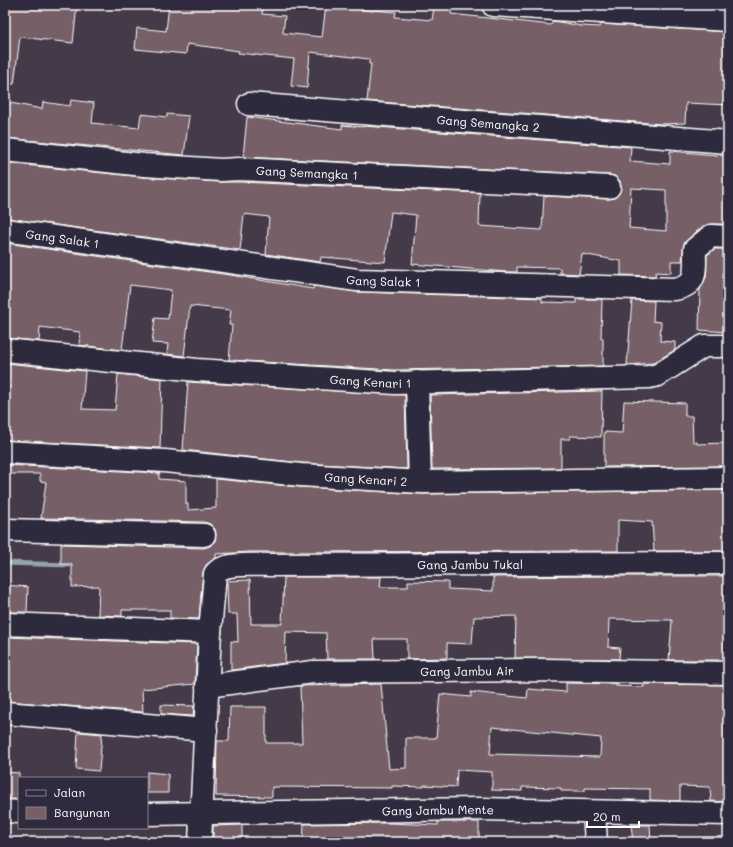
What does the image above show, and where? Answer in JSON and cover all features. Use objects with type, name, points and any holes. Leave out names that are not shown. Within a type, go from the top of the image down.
[{"type":"street","points":[[493,5],[728,20]]},
{"type":"street","name":"Gang Semangka 2","points":[[249,104],[728,142]]},
{"type":"street","name":"Gang Semangka 1","points":[[5,150],[144,165],[221,170],[247,169],[609,187]]},
{"type":"street","name":"Gang Salak 1","points":[[5,230],[357,280],[675,289],[686,287],[692,283],[694,277],[695,248],[711,236],[728,237]]},
{"type":"street","name":"Gang Kenari 1","points":[[5,350],[197,370],[360,382],[417,382],[648,377],[658,375],[704,346],[728,346]]},
{"type":"street","points":[[417,382],[420,481]]},
{"type":"street","name":"Gang Kenari 2","points":[[5,452],[164,461],[301,475],[420,481],[728,478]]},
{"type":"street","points":[[5,530],[204,534]]},
{"type":"street","name":"Gang Jambu Tukal","points":[[210,632],[215,574],[217,571],[227,566],[728,563]]},
{"type":"street","points":[[5,624],[210,632],[206,730],[200,815],[200,842]]},
{"type":"street","name":"Gang Jambu Air","points":[[207,686],[313,672],[544,670],[728,673]]},
{"type":"street","points":[[5,712],[206,730]]},
{"type":"street","name":"Gang Jambu Mente","points":[[148,814],[200,815],[238,812],[479,809],[728,814]]},
{"type":"street","points":[[5,811],[18,812]]},
{"type":"street","points":[[594,812],[596,842]]},
{"type":"building","points":[[9,5],[77,5],[73,43],[20,37],[14,84],[5,84],[5,13],[8,13]]},
{"type":"building","points":[[169,5],[263,5],[262,14],[285,16],[283,33],[322,37],[326,5],[396,12],[395,17],[432,20],[434,7],[451,9],[451,14],[551,25],[553,21],[582,26],[600,27],[600,24],[728,32],[728,105],[686,103],[685,123],[662,124],[367,101],[371,64],[369,64],[369,59],[310,52],[307,88],[291,86],[294,59],[238,53],[239,51],[187,44],[186,54],[135,49],[137,28],[166,31]]},
{"type":"building","points":[[71,100],[94,103],[92,123],[139,128],[141,114],[167,117],[167,114],[189,116],[184,155],[5,138],[5,102],[42,109],[43,102],[70,106]]},
{"type":"building","points":[[247,117],[342,129],[342,125],[364,126],[631,147],[630,161],[670,164],[670,151],[728,156],[728,224],[712,224],[703,226],[684,243],[682,261],[671,261],[671,273],[656,272],[655,276],[621,275],[621,261],[582,254],[579,274],[560,273],[560,268],[517,267],[517,272],[506,272],[412,264],[416,215],[391,212],[385,262],[321,257],[320,262],[266,254],[269,217],[244,214],[240,250],[5,218],[5,163],[143,177],[220,182],[480,193],[479,226],[542,230],[544,196],[609,199],[614,198],[619,194],[621,188],[620,181],[615,176],[610,175],[243,157]],"holes":[[[631,188],[666,190],[666,231],[629,228]]]},
{"type":"building","points":[[5,243],[230,275],[313,289],[314,286],[357,292],[542,298],[542,302],[576,303],[576,299],[602,299],[601,338],[603,338],[603,366],[395,370],[229,360],[232,325],[229,325],[231,310],[190,306],[184,356],[167,354],[168,344],[152,343],[155,318],[168,319],[171,290],[130,285],[122,350],[79,345],[80,332],[40,327],[39,341],[5,338],[7,274],[5,274]]},
{"type":"building","points":[[715,249],[728,249],[728,332],[699,330],[700,289],[706,277],[707,255]]},
{"type":"building","points":[[632,300],[654,301],[653,321],[661,322],[660,341],[675,342],[675,350],[653,363],[627,365]]},
{"type":"building","points":[[5,363],[85,371],[82,409],[115,410],[118,374],[162,379],[160,448],[5,440]]},
{"type":"building","points":[[188,382],[405,395],[407,469],[302,463],[183,450]]},
{"type":"building","points":[[602,391],[601,437],[570,436],[570,439],[561,439],[561,468],[432,469],[430,395]]},
{"type":"building","points":[[624,401],[685,403],[685,416],[692,416],[693,442],[697,442],[697,444],[725,443],[726,466],[604,467],[604,432],[622,433]]},
{"type":"building","points":[[5,465],[159,473],[159,479],[186,481],[186,504],[188,504],[188,510],[216,508],[216,479],[300,487],[422,494],[728,490],[728,551],[654,551],[652,522],[618,520],[618,551],[249,552],[216,554],[216,558],[206,565],[203,572],[199,619],[170,618],[170,610],[122,610],[122,616],[98,615],[99,586],[72,587],[72,564],[61,564],[61,544],[204,548],[210,546],[215,541],[215,529],[210,524],[204,522],[41,518],[46,482],[40,481],[40,474],[5,474]]},
{"type":"building","points":[[728,576],[728,660],[669,660],[672,620],[609,619],[608,647],[620,648],[619,659],[515,658],[516,616],[474,617],[472,644],[447,643],[447,658],[407,659],[407,639],[374,639],[375,659],[327,659],[326,633],[286,632],[285,663],[231,670],[231,641],[238,642],[237,614],[228,614],[227,581],[250,580],[251,624],[282,624],[284,577],[381,577],[380,587],[408,587],[408,581],[448,582],[448,589],[493,591],[493,577]]},
{"type":"building","points":[[5,585],[28,587],[27,612],[5,612]]},
{"type":"building","points":[[5,637],[197,644],[195,684],[142,689],[143,712],[6,701],[8,666],[5,665]]},
{"type":"building","points":[[566,683],[617,684],[616,686],[644,687],[644,684],[728,685],[728,802],[711,801],[710,787],[680,786],[680,801],[650,800],[650,789],[585,788],[585,791],[561,791],[561,788],[522,787],[522,791],[492,790],[492,772],[457,770],[456,787],[424,785],[424,787],[392,786],[392,788],[272,787],[272,797],[216,796],[217,741],[229,741],[230,707],[266,707],[266,743],[302,743],[300,686],[381,684],[389,769],[406,768],[406,738],[436,738],[440,694],[471,697],[471,692],[527,698],[528,689],[566,692]],"holes":[[[492,727],[601,738],[600,757],[490,754]]]},
{"type":"building","points":[[161,705],[194,706],[193,716],[161,714]]},
{"type":"building","points":[[78,732],[102,734],[99,771],[76,769]]},
{"type":"building","points":[[5,772],[19,773],[18,799],[5,799]]},
{"type":"building","points":[[147,772],[168,774],[168,793],[148,793]]},
{"type":"building","points":[[438,822],[479,822],[479,842],[303,842],[304,824],[389,823],[438,825]]},
{"type":"building","points":[[242,825],[242,842],[213,842],[213,826]]},
{"type":"building","points":[[631,825],[650,825],[651,842],[633,842]]},
{"type":"waterway","points":[[5,563],[70,565]]}]
